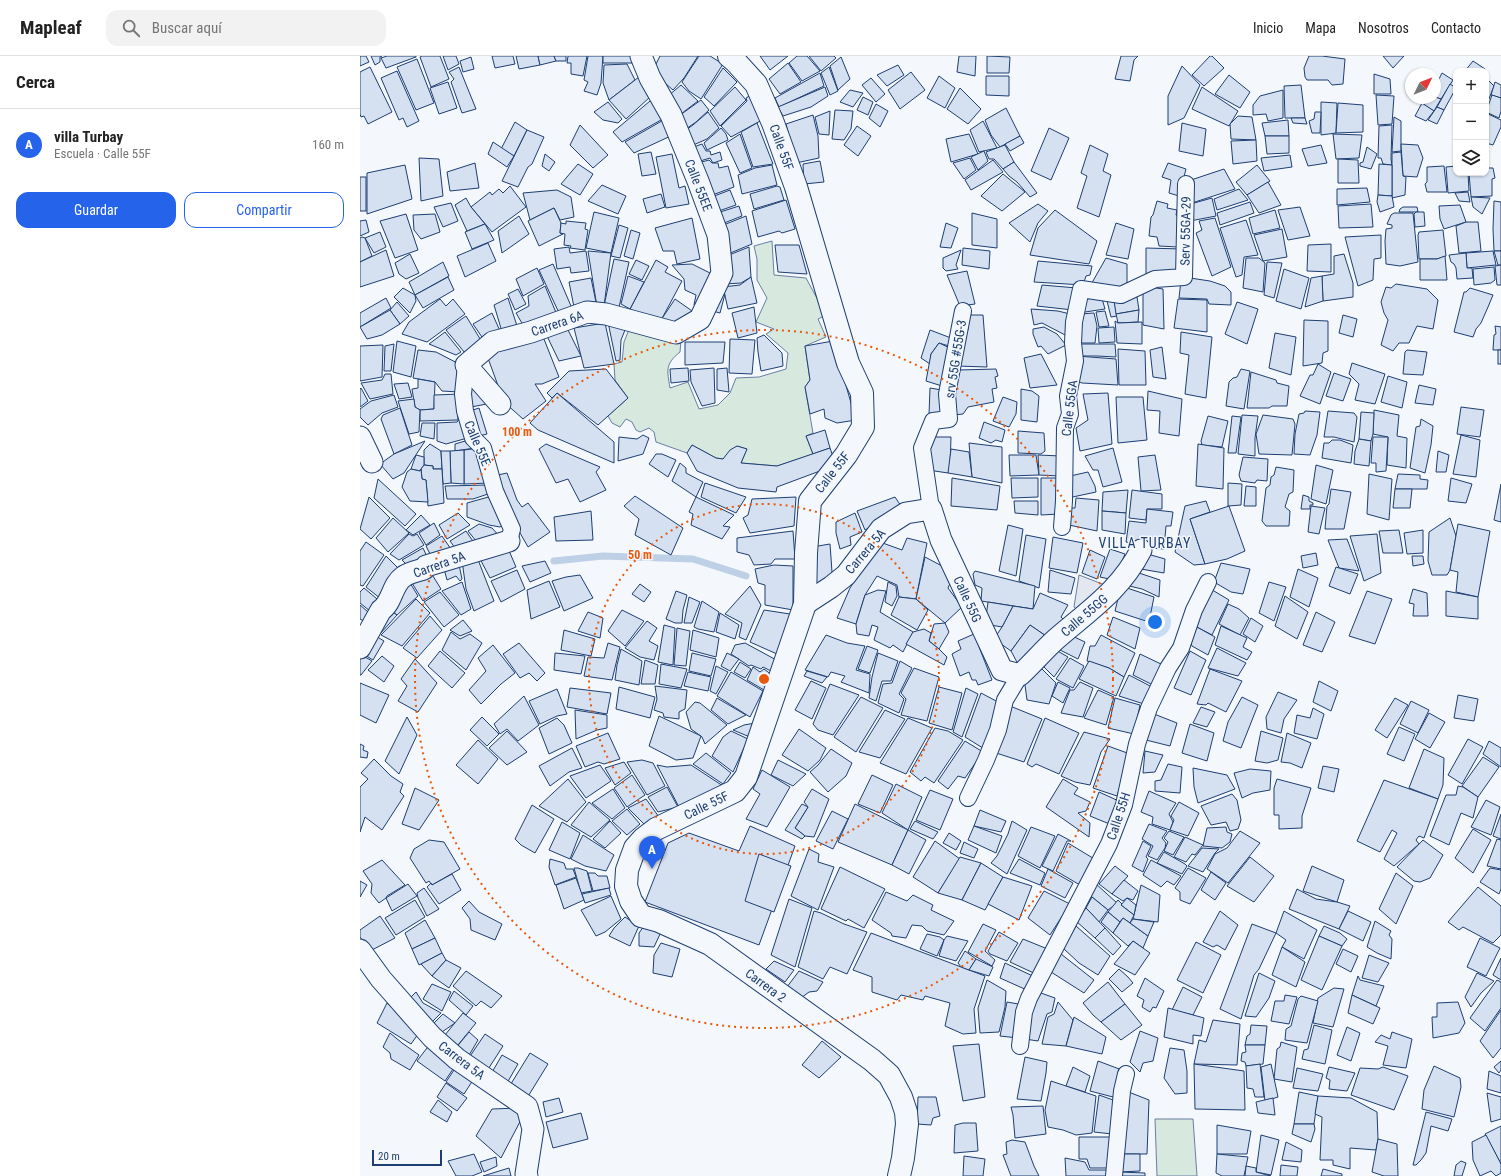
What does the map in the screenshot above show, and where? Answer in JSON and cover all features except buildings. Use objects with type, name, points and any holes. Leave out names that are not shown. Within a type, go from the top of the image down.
[{"type":"street","name":"Calle 55EE","points":[[641,56],[650,78],[671,115],[698,181],[718,236],[722,273],[700,319]]},
{"type":"street","name":"Calle 55F","points":[[627,870],[635,848],[652,832],[735,791],[746,777],[805,604],[806,553],[810,501],[846,455],[863,427],[862,393],[848,363],[796,187],[773,122],[756,84],[729,56]]},
{"type":"street","name":"Serv 55GA-29","points":[[1081,289],[1121,295],[1155,279],[1184,277],[1186,184]]},
{"type":"street","name":"Calle 55GA","points":[[1062,527],[1064,501],[1065,428],[1070,414],[1068,396],[1075,361],[1073,344],[1074,322],[1081,289]]},
{"type":"street","name":"srv 55G #55G-3","points":[[931,509],[922,448],[933,421],[950,419],[946,394],[963,311]]},
{"type":"street","name":"Carrera 6A","points":[[466,365],[493,342],[532,332],[587,312],[606,314],[676,333],[700,319]]},
{"type":"street","points":[[466,365],[500,404]]},
{"type":"street","name":"Calle 55E","points":[[466,365],[463,394],[465,412],[473,438],[483,448],[495,491],[512,529],[509,541]]},
{"type":"street","points":[[360,437],[372,462]]},
{"type":"street","name":"Carrera 5A","points":[[805,604],[846,575],[881,529],[906,513],[931,509]]},
{"type":"street","name":"Calle 55G","points":[[931,509],[941,540],[1002,670],[1020,675]]},
{"type":"street","name":"Carrera 5A","points":[[360,648],[381,610],[385,608],[395,588],[403,577],[424,569],[426,566],[509,541]]},
{"type":"street","name":"Calle 55GG","points":[[1020,675],[1054,640],[1078,621],[1119,584],[1133,566],[1141,550]]},
{"type":"street","name":"Calle 55H","points":[[1020,1046],[1024,1012],[1029,998],[1109,844],[1124,805],[1137,744],[1149,708],[1168,668],[1181,648],[1194,610],[1208,582]]},
{"type":"street","points":[[968,798],[998,730],[1005,700],[1020,675]]},
{"type":"street","name":"Carrera 2","points":[[627,870],[626,886],[631,901],[641,916],[659,921],[710,944],[872,1060],[889,1075],[901,1097],[906,1112],[907,1124],[903,1158],[899,1176]]},
{"type":"street","name":"Carrera 5A","points":[[360,950],[381,979],[432,1037],[457,1059],[527,1107],[534,1129],[526,1174],[527,1176]]},
{"type":"street","points":[[1114,1176],[1122,1092],[1126,1074]]},
{"type":"shaded area","points":[[772,241],[774,275],[806,278],[826,315],[818,319],[826,337],[805,346],[810,380],[805,387],[813,433],[806,436],[813,454],[777,466],[741,463],[747,449],[737,446],[723,459],[716,458],[692,445],[687,453],[656,442],[654,432],[649,428],[640,432],[636,430],[632,422],[626,419],[620,427],[612,423],[608,416],[628,398],[615,380],[614,364],[622,362],[624,342],[630,327],[681,340],[680,352],[669,364],[668,368],[670,388],[688,382],[699,409],[718,405],[730,393],[736,378],[759,377],[786,369],[788,353],[766,334],[774,329],[756,322],[767,298],[757,280],[757,259],[754,246]]},
{"type":"shaded area","points":[[1079,575],[1105,585],[1080,612],[1074,607]]},
{"type":"shaded area","points":[[1155,1119],[1193,1119],[1197,1176],[1157,1176]]},
{"type":"waterway","points":[[554,561],[603,556],[693,559],[746,576]]},
{"type":"place","name":"villa Turbay","points":[[652,869]]},
{"type":"district","name":"VILLA TURBAY","points":[[1145,543]]}]
